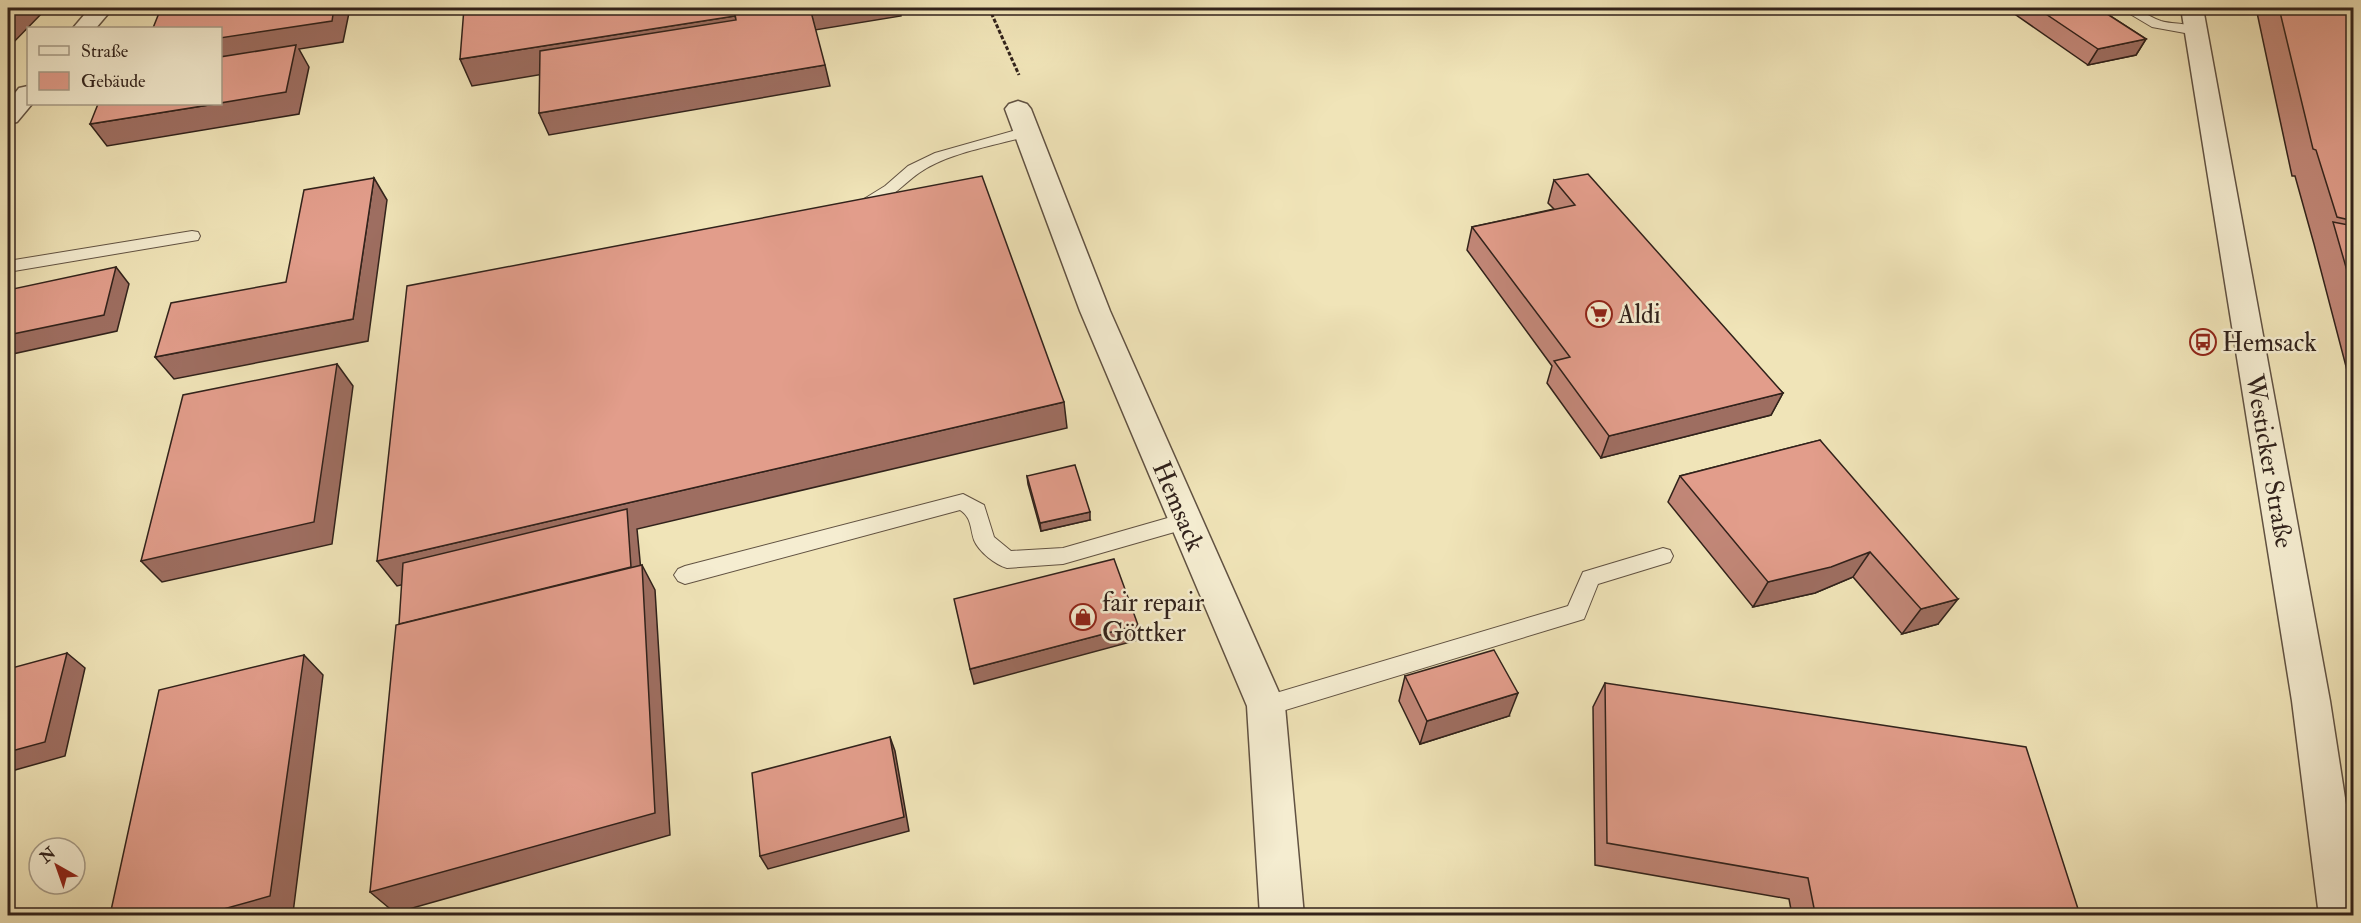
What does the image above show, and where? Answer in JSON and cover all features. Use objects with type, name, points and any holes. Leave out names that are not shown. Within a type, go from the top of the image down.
[{"type":"street","points":[[85,27],[102,8]]},
{"type":"street","name":"Westicker Straße","points":[[2194,19],[2310,701],[2341,915]]},
{"type":"street","points":[[8,117],[27,94]]},
{"type":"street","name":"Hemsack","points":[[1022,121],[1095,311],[1266,706],[1282,915]]},
{"type":"lane","points":[[2127,8],[2157,24],[2194,19]]},
{"type":"lane","points":[[841,215],[870,202],[891,189],[914,170],[939,156],[1022,121]]},
{"type":"lane","points":[[8,267],[192,236]]},
{"type":"lane","points":[[685,575],[963,502],[977,511],[986,541],[1007,560],[1063,556],[1185,521]]},
{"type":"lane","points":[[1266,706],[1576,613],[1590,578],[1663,556]]},
{"type":"path","points":[[989,8],[1020,78],[1022,121]]},
{"type":"building","points":[[161,8],[334,8],[332,21],[222,38],[222,27],[153,27]]},
{"type":"building","points":[[464,8],[733,8],[735,16],[460,59]]},
{"type":"building","points":[[734,8],[810,8],[825,65],[539,113],[540,51],[736,20]]},
{"type":"building","points":[[2037,8],[2098,8],[2146,39],[2098,49]]},
{"type":"building","points":[[2279,8],[2354,8],[2354,221],[2337,217],[2316,150],[2313,149]]},
{"type":"building","points":[[296,45],[286,92],[222,103],[222,57]]},
{"type":"building","points":[[98,105],[209,105],[90,124]]},
{"type":"building","name":"Aldi","points":[[1588,174],[1783,393],[1609,436],[1554,361],[1570,357],[1472,227],[1575,205],[1554,180]]},
{"type":"building","points":[[982,176],[1064,402],[377,561],[407,286]]},
{"type":"building","points":[[374,178],[353,319],[155,357],[171,303],[286,282],[304,190]]},
{"type":"building","points":[[2333,222],[2354,226],[2354,295]]},
{"type":"building","points":[[116,267],[104,315],[8,335],[8,290]]},
{"type":"building","points":[[337,364],[314,522],[141,561],[183,395]]},
{"type":"building","points":[[1820,440],[1958,599],[1921,609],[1870,552],[1831,567],[1768,582],[1680,476]]},
{"type":"building","points":[[1075,465],[1090,512],[1040,523],[1027,476]]},
{"type":"building","points":[[627,509],[631,567],[399,624],[403,563]]},
{"type":"building","points":[[1114,559],[1138,625],[970,669],[954,599]]},
{"type":"building","points":[[642,565],[655,813],[370,892],[396,625]]},
{"type":"building","points":[[1494,650],[1518,693],[1427,721],[1405,676]]},
{"type":"building","points":[[67,653],[45,742],[8,752],[8,669]]},
{"type":"building","points":[[304,655],[270,896],[202,915],[110,915],[159,690]]},
{"type":"building","points":[[1605,683],[2026,747],[2080,915],[1829,915],[1815,913],[1808,878],[1607,843]]},
{"type":"building","points":[[890,737],[904,817],[760,856],[752,773]]},
{"type":"place","name":"Aldi","points":[[1599,314]]},
{"type":"place","name":"Hemsack","points":[[2203,342]]},
{"type":"place","name":"fair repair Göttker","points":[[1083,617]]}]
